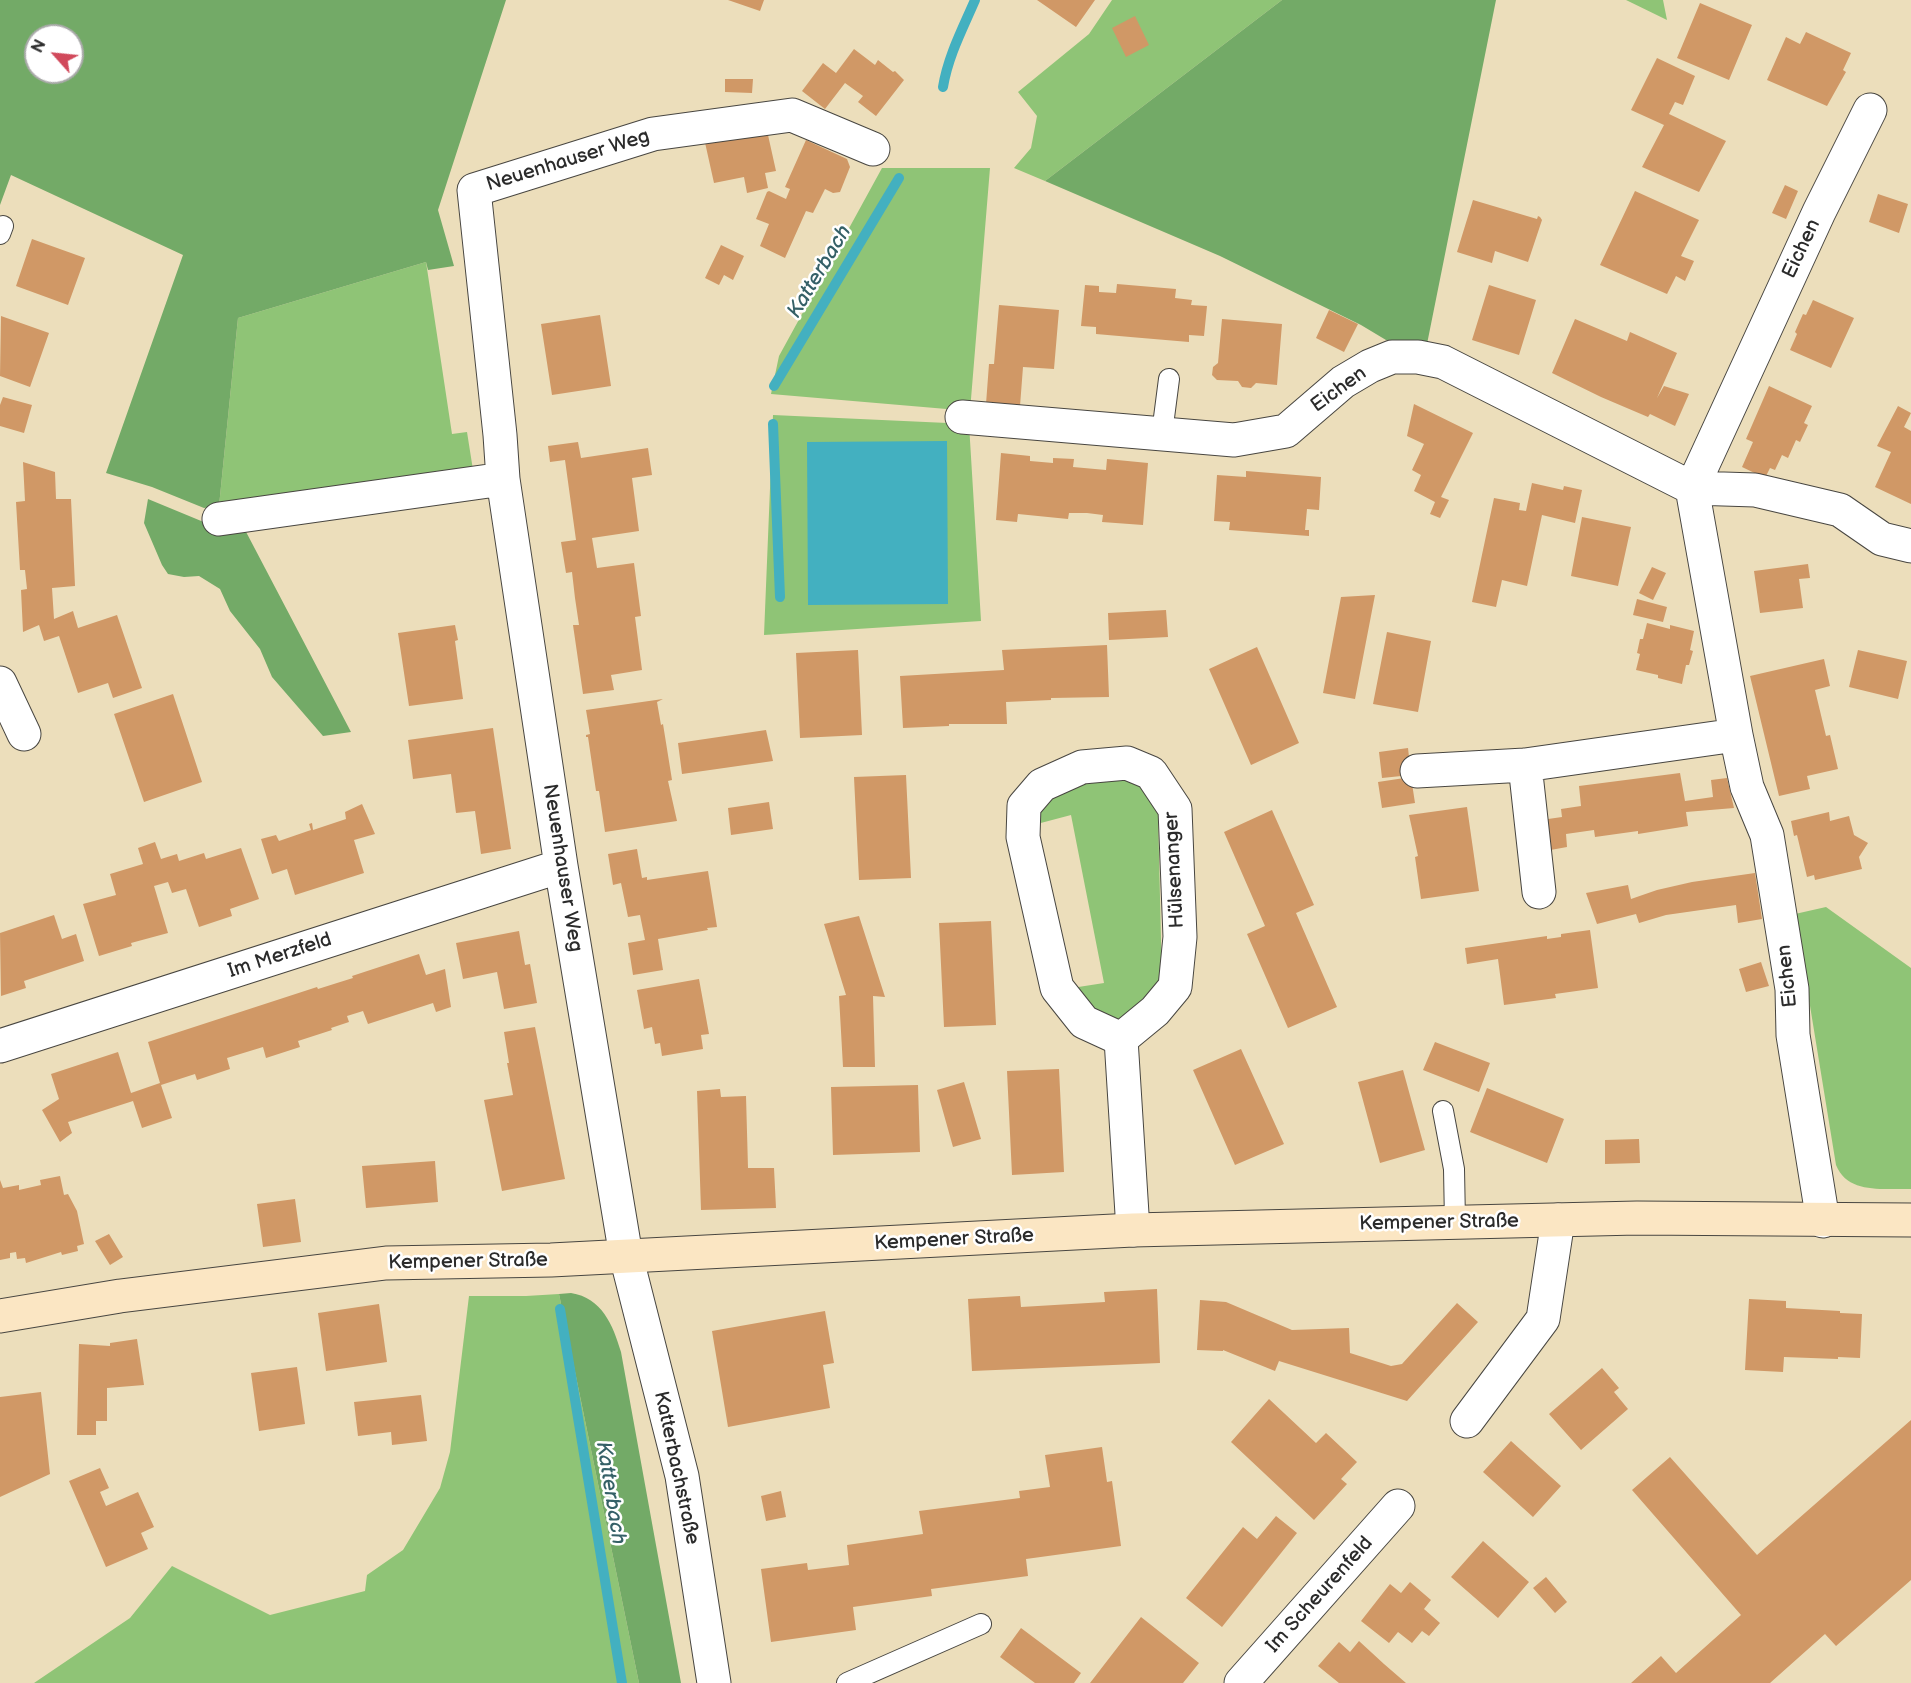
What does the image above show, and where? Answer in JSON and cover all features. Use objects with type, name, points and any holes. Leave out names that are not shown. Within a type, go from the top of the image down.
[{"type":"main road","name":"Kempener Straße","points":[[0,1316],[120,1296],[386,1263],[550,1260],[1133,1230],[1637,1218],[1911,1221]]},
{"type":"street","name":"Eichen","points":[[1822,1221],[1793,1035],[1792,989],[1767,835],[1748,787],[1736,735],[1692,488],[1819,212],[1870,110]]},
{"type":"street","name":"Neuenhauser Weg","points":[[626,1256],[561,866],[502,479],[500,435],[474,190],[653,135],[792,115],[873,148]]},
{"type":"street","name":"Eichen","points":[[962,417],[1234,440],[1286,431],[1343,382],[1370,366],[1392,357],[1418,357],[1443,362],[1692,488],[1755,490],[1840,510],[1882,539],[1911,546]]},
{"type":"street","points":[[219,519],[502,479]]},
{"type":"street","points":[[0,683],[24,734]]},
{"type":"street","points":[[1417,771],[1525,765],[1736,735]]},
{"type":"street","name":"Hülsenanger","points":[[1127,763],[1151,772],[1175,808],[1180,937],[1175,987],[1155,1011],[1121,1040],[1084,1022],[1057,988],[1023,837],[1024,806],[1042,785],[1082,767],[1127,763]]},
{"type":"street","points":[[1525,765],[1539,892]]},
{"type":"street","name":"Im Merzfeld","points":[[0,1046],[561,866]]},
{"type":"street","points":[[1121,1040],[1133,1230]]},
{"type":"street","points":[[1467,1421],[1544,1319],[1558,1220]]},
{"type":"street","name":"Katterbachstraße","points":[[626,1256],[682,1476],[714,1683]]},
{"type":"street","name":"Im Scheurenfeld","points":[[1241,1683],[1398,1506]]},
{"type":"lane","points":[[1162,434],[1169,379]]},
{"type":"lane","points":[[1443,1112],[1454,1169],[1455,1222]]},
{"type":"lane","points":[[847,1683],[981,1624]]},
{"type":"green space","points":[[0,0],[506,0],[438,210],[454,266],[428,270],[426,262],[238,318],[219,506],[204,508],[152,487],[106,473],[183,255],[11,175],[0,205]]},
{"type":"green space","points":[[1112,0],[1282,0],[1045,181],[1014,168],[1031,148],[1037,116],[1018,92],[1089,34]]},
{"type":"green space","points":[[1282,0],[1496,0],[1427,344],[1391,343],[1361,325],[1220,256],[1045,181]]},
{"type":"green space","points":[[1626,0],[1663,0],[1667,20]]},
{"type":"green space","points":[[882,168],[990,168],[970,411],[771,394],[779,356]]},
{"type":"green space","points":[[426,262],[452,434],[467,432],[473,470],[219,506],[238,318]]},
{"type":"green space","points":[[773,415],[969,424],[981,621],[764,635]]},
{"type":"green space","points":[[148,499],[223,530],[244,528],[351,732],[323,736],[272,677],[260,649],[230,611],[220,589],[199,576],[184,577],[168,574],[144,523]]},
{"type":"green space","points":[[1114,776],[1137,781],[1158,813],[1162,982],[1127,1021],[1105,1020],[1072,988],[1104,983],[1071,815],[1037,824],[1041,810],[1056,793],[1077,784]]},
{"type":"green space","points":[[1826,907],[1911,968],[1911,1189],[1879,1189],[1858,1186],[1842,1175],[1836,1165],[1795,914]]},
{"type":"green space","points":[[571,1293],[591,1301],[605,1314],[621,1352],[681,1683],[639,1683],[559,1294]]},
{"type":"green space","points":[[559,1294],[639,1683],[34,1683],[130,1618],[172,1566],[270,1615],[365,1591],[367,1575],[403,1550],[440,1488],[450,1452],[469,1296]]},
{"type":"water","points":[[947,441],[948,604],[808,605],[807,442]]},
{"type":"building","points":[[728,0],[764,0],[760,11]]},
{"type":"building","points":[[1037,0],[1095,0],[1076,27]]},
{"type":"building","points":[[1700,3],[1752,25],[1729,80],[1677,58]]},
{"type":"building","points":[[1135,16],[1149,45],[1126,57],[1112,28]]},
{"type":"building","points":[[1806,32],[1851,53],[1843,70],[1846,72],[1827,106],[1767,80],[1786,37],[1800,44]]},
{"type":"building","points":[[854,49],[875,65],[878,60],[904,80],[876,116],[858,102],[863,96],[845,83],[825,109],[802,91],[823,63],[836,73]]},
{"type":"building","points":[[1657,58],[1695,76],[1683,105],[1675,102],[1669,114],[1726,141],[1699,192],[1642,167],[1664,125],[1631,110]]},
{"type":"building","points":[[725,79],[753,79],[752,93],[725,92]]},
{"type":"building","points":[[766,126],[776,171],[765,173],[768,188],[747,193],[744,177],[714,183],[704,138]]},
{"type":"building","points":[[806,140],[847,159],[850,167],[840,192],[833,193],[825,189],[813,213],[806,211],[785,258],[760,246],[769,224],[756,219],[767,192],[786,199],[790,189],[785,187]]},
{"type":"building","points":[[1785,185],[1798,191],[1786,219],[1772,213]]},
{"type":"building","points":[[1635,191],[1699,220],[1681,256],[1694,261],[1685,281],[1676,276],[1667,294],[1600,265]]},
{"type":"building","points":[[1878,194],[1908,204],[1899,233],[1869,222]]},
{"type":"building","points":[[1473,200],[1537,219],[1538,216],[1540,217],[1542,220],[1528,262],[1495,251],[1492,263],[1457,252]]},
{"type":"building","points":[[32,239],[85,258],[68,305],[16,286]]},
{"type":"building","points":[[721,245],[744,256],[733,280],[724,275],[719,285],[705,278]]},
{"type":"building","points":[[1117,284],[1176,289],[1175,298],[1192,300],[1191,305],[1207,306],[1204,336],[1189,335],[1189,342],[1096,334],[1096,327],[1081,326],[1085,285],[1099,286],[1099,292],[1116,293]]},
{"type":"building","points":[[1489,285],[1536,300],[1519,355],[1472,340]]},
{"type":"building","points":[[1813,300],[1854,318],[1831,368],[1790,350],[1803,314],[1806,315]]},
{"type":"building","points":[[999,305],[1059,310],[1054,369],[1023,367],[1020,406],[986,404],[989,364],[994,364]]},
{"type":"building","points":[[1329,310],[1358,324],[1344,352],[1316,338]]},
{"type":"building","points":[[600,315],[611,386],[552,395],[541,324]]},
{"type":"building","points":[[1,316],[49,333],[30,387],[0,376]]},
{"type":"building","points":[[1222,319],[1282,324],[1277,385],[1256,383],[1251,388],[1242,387],[1238,381],[1217,380],[1212,375],[1213,367],[1218,363]]},
{"type":"building","points":[[1575,319],[1627,341],[1630,332],[1677,353],[1657,398],[1664,386],[1689,394],[1675,426],[1650,414],[1648,417],[1601,397],[1552,373]]},
{"type":"building","points":[[1769,386],[1812,406],[1804,423],[1808,425],[1800,442],[1796,440],[1788,458],[1782,455],[1775,470],[1770,468],[1765,478],[1742,467],[1753,442],[1746,439]]},
{"type":"building","points":[[3,397],[32,405],[24,433],[0,426],[0,405]]},
{"type":"building","points":[[1414,404],[1473,433],[1441,497],[1449,500],[1440,518],[1430,514],[1435,502],[1414,491],[1421,475],[1412,470],[1424,444],[1407,436]]},
{"type":"building","points":[[1898,406],[1911,413],[1904,427],[1911,431],[1911,504],[1875,487],[1891,452],[1877,446]]},
{"type":"building","points":[[578,442],[581,458],[648,448],[652,475],[632,478],[639,531],[592,538],[597,568],[634,563],[641,616],[635,617],[642,670],[611,675],[614,690],[583,694],[573,625],[579,625],[572,572],[566,573],[561,542],[576,540],[565,460],[550,462],[548,446]]},
{"type":"building","points":[[1001,453],[1030,456],[1030,461],[1053,463],[1053,458],[1074,459],[1073,467],[1106,470],[1107,459],[1148,463],[1143,525],[1102,522],[1103,515],[1087,513],[1069,513],[1068,519],[1018,514],[1017,522],[996,520]]},
{"type":"building","points":[[23,462],[55,472],[56,499],[71,499],[75,586],[52,588],[54,619],[73,611],[78,628],[117,615],[142,688],[113,698],[108,683],[78,693],[59,636],[44,641],[39,625],[23,632],[21,590],[27,589],[25,570],[20,570],[16,502],[25,501]]},
{"type":"building","points":[[1246,471],[1321,477],[1319,510],[1307,509],[1305,530],[1309,530],[1309,536],[1229,530],[1230,522],[1214,521],[1217,475],[1246,477]]},
{"type":"building","points":[[1532,483],[1563,490],[1564,486],[1582,490],[1575,523],[1542,515],[1527,586],[1502,580],[1496,607],[1472,602],[1494,498],[1520,503],[1519,510],[1526,511]]},
{"type":"building","points":[[1582,517],[1631,527],[1618,586],[1571,576]]},
{"type":"building","points":[[1808,564],[1810,578],[1799,579],[1803,608],[1760,613],[1754,571]]},
{"type":"building","points":[[1652,567],[1666,573],[1653,600],[1639,593]]},
{"type":"building","points":[[1375,595],[1355,699],[1323,693],[1341,597]]},
{"type":"building","points":[[1637,599],[1667,607],[1663,622],[1633,615]]},
{"type":"building","points":[[1166,610],[1168,637],[1109,640],[1108,613]]},
{"type":"building","points":[[1647,623],[1670,629],[1670,625],[1694,631],[1690,650],[1693,651],[1689,665],[1686,665],[1682,684],[1636,670],[1640,654],[1637,653],[1640,639],[1643,639]]},
{"type":"building","points":[[455,625],[463,699],[409,706],[398,633]]},
{"type":"building","points":[[1387,632],[1431,641],[1418,712],[1373,704]]},
{"type":"building","points":[[1107,645],[1109,697],[1051,698],[1051,700],[1006,702],[1007,724],[949,724],[949,726],[903,728],[900,676],[1004,670],[1002,650]]},
{"type":"building","points":[[1257,647],[1299,743],[1251,765],[1209,669]]},
{"type":"building","points":[[858,650],[862,735],[800,738],[796,653]]},
{"type":"building","points":[[1858,650],[1907,661],[1898,699],[1849,687]]},
{"type":"building","points":[[1824,659],[1830,686],[1815,690],[1826,736],[1830,735],[1838,769],[1807,776],[1810,789],[1779,796],[1750,676]]},
{"type":"building","points":[[173,694],[202,782],[144,802],[114,714]]},
{"type":"building","points":[[663,699],[657,702],[661,725],[663,724],[672,780],[668,781],[677,821],[605,832],[599,791],[596,791],[588,737],[586,737],[590,734],[586,710]]},
{"type":"building","points":[[493,728],[511,849],[481,854],[475,811],[456,813],[451,774],[413,779],[408,740]]},
{"type":"building","points":[[766,730],[773,761],[682,774],[678,743]]},
{"type":"building","points":[[1408,748],[1411,775],[1382,778],[1379,752]]},
{"type":"building","points":[[1680,773],[1685,801],[1713,797],[1711,780],[1727,778],[1734,808],[1686,812],[1688,826],[1638,834],[1638,831],[1595,837],[1594,830],[1566,834],[1567,847],[1545,851],[1541,820],[1562,817],[1561,809],[1581,806],[1579,786]]},
{"type":"building","points":[[906,775],[911,878],[859,880],[854,777]]},
{"type":"building","points":[[1411,777],[1415,803],[1382,808],[1378,782]]},
{"type":"building","points":[[769,802],[773,829],[731,835],[728,808]]},
{"type":"building","points":[[362,804],[375,834],[354,840],[364,873],[295,895],[287,869],[272,874],[261,839],[276,835],[279,841],[311,830],[309,824],[312,823],[313,830],[346,819],[345,812]]},
{"type":"building","points":[[1467,807],[1479,891],[1421,899],[1415,857],[1418,856],[1409,815]]},
{"type":"building","points":[[1272,810],[1314,905],[1296,913],[1337,1007],[1288,1028],[1247,934],[1265,926],[1224,832]]},
{"type":"building","points":[[1829,812],[1830,821],[1849,816],[1854,835],[1868,843],[1859,857],[1862,869],[1815,880],[1814,875],[1807,877],[1797,835],[1794,836],[1791,821]]},
{"type":"building","points":[[155,842],[161,859],[177,854],[179,861],[204,853],[206,859],[241,848],[259,899],[230,909],[232,916],[199,927],[186,889],[172,893],[168,882],[154,886],[168,933],[131,943],[132,946],[99,956],[83,904],[116,895],[110,874],[143,864],[138,848]]},
{"type":"building","points":[[637,849],[642,878],[647,877],[647,880],[708,871],[717,927],[658,939],[663,970],[633,975],[628,943],[645,940],[640,915],[628,917],[621,883],[613,885],[608,854]]},
{"type":"building","points":[[1755,873],[1762,919],[1738,923],[1736,905],[1666,915],[1639,923],[1636,914],[1597,924],[1586,893],[1628,885],[1631,899],[1692,882]]},
{"type":"building","points":[[54,915],[62,939],[76,934],[84,961],[24,981],[26,988],[1,996],[0,933]]},
{"type":"building","points":[[859,916],[885,997],[873,996],[875,1067],[843,1067],[839,996],[846,995],[824,924]]},
{"type":"building","points":[[991,921],[996,1025],[944,1027],[939,923]]},
{"type":"building","points":[[1590,930],[1598,988],[1555,994],[1556,998],[1504,1005],[1498,959],[1467,964],[1465,948],[1547,936],[1547,939],[1561,937],[1561,934]]},
{"type":"building","points":[[519,931],[525,965],[530,964],[537,1003],[504,1009],[497,972],[463,979],[456,943]]},
{"type":"building","points":[[419,954],[426,975],[445,969],[451,1007],[436,1012],[433,1003],[368,1024],[363,1011],[347,1016],[349,1022],[331,1028],[332,1030],[298,1041],[300,1047],[266,1058],[263,1047],[227,1058],[230,1069],[197,1080],[195,1074],[161,1085],[172,1118],[142,1128],[133,1101],[68,1122],[72,1133],[60,1142],[42,1110],[59,1099],[51,1074],[118,1052],[131,1093],[160,1083],[148,1042],[317,987],[318,989],[353,978],[352,976]]},
{"type":"building","points":[[1761,962],[1769,986],[1746,992],[1739,969]]},
{"type":"building","points":[[699,979],[709,1034],[701,1035],[703,1049],[662,1056],[660,1043],[655,1044],[652,1027],[644,1029],[637,990]]},
{"type":"building","points":[[535,1027],[565,1179],[502,1191],[484,1100],[513,1095],[504,1032]]},
{"type":"building","points":[[1435,1042],[1490,1063],[1479,1092],[1423,1070]]},
{"type":"building","points":[[1241,1049],[1284,1144],[1235,1165],[1193,1070]]},
{"type":"building","points":[[1059,1069],[1064,1172],[1012,1175],[1007,1071]]},
{"type":"building","points":[[1403,1070],[1425,1150],[1380,1163],[1358,1082]]},
{"type":"building","points":[[964,1082],[981,1139],[953,1147],[937,1090]]},
{"type":"building","points":[[918,1085],[920,1152],[833,1155],[831,1087]]},
{"type":"building","points":[[1487,1088],[1564,1119],[1547,1163],[1470,1132]]},
{"type":"building","points":[[720,1089],[721,1097],[746,1096],[748,1168],[774,1168],[776,1208],[701,1210],[697,1091]]},
{"type":"building","points":[[1639,1139],[1640,1163],[1605,1164],[1605,1140]]},
{"type":"building","points":[[435,1161],[438,1202],[366,1208],[362,1166]]},
{"type":"building","points":[[60,1176],[64,1195],[68,1194],[77,1211],[84,1244],[77,1246],[78,1251],[62,1255],[61,1252],[26,1263],[25,1258],[17,1259],[16,1252],[10,1253],[10,1258],[0,1260],[0,1180],[3,1188],[19,1185],[19,1190],[41,1185],[40,1180]]},
{"type":"building","points":[[295,1199],[301,1242],[263,1247],[257,1204]]},
{"type":"building","points":[[109,1234],[123,1257],[110,1265],[95,1241]]},
{"type":"building","points":[[1157,1289],[1160,1363],[972,1371],[968,1299],[1020,1296],[1021,1307],[1105,1302],[1104,1292]]},
{"type":"building","points":[[1749,1299],[1786,1301],[1786,1308],[1862,1314],[1860,1358],[1784,1357],[1783,1372],[1745,1370]]},
{"type":"building","points":[[1200,1300],[1226,1302],[1292,1330],[1349,1328],[1350,1353],[1391,1366],[1402,1364],[1457,1303],[1478,1322],[1407,1401],[1279,1361],[1275,1371],[1223,1350],[1197,1350]]},
{"type":"building","points":[[379,1304],[387,1362],[326,1371],[318,1313]]},
{"type":"building","points":[[825,1311],[834,1363],[823,1365],[830,1408],[728,1427],[712,1331]]},
{"type":"building","points":[[137,1339],[144,1385],[107,1388],[107,1421],[96,1421],[96,1435],[77,1435],[79,1344],[110,1346],[110,1343]]},
{"type":"building","points":[[297,1367],[305,1424],[259,1431],[251,1373]]},
{"type":"building","points":[[1602,1368],[1619,1388],[1614,1392],[1628,1409],[1581,1450],[1549,1414]]},
{"type":"building","points":[[41,1392],[50,1474],[0,1497],[0,1397]]},
{"type":"building","points":[[421,1395],[427,1441],[392,1445],[391,1432],[358,1436],[354,1402]]},
{"type":"building","points":[[1269,1399],[1316,1443],[1326,1433],[1357,1462],[1341,1479],[1347,1484],[1314,1520],[1231,1442]]},
{"type":"building","points":[[1911,1420],[1911,1580],[1836,1646],[1825,1634],[1770,1683],[1631,1683],[1661,1656],[1676,1673],[1741,1615],[1632,1490],[1670,1457],[1757,1555]]},
{"type":"building","points":[[1511,1441],[1561,1486],[1533,1517],[1483,1472]]},
{"type":"building","points":[[1102,1447],[1107,1482],[1112,1481],[1121,1546],[1026,1559],[1028,1576],[931,1589],[932,1596],[853,1607],[856,1630],[771,1642],[761,1569],[807,1563],[808,1570],[849,1565],[847,1545],[923,1534],[919,1511],[1020,1498],[1019,1491],[1050,1487],[1045,1455]]},
{"type":"building","points":[[100,1468],[109,1488],[100,1492],[106,1506],[138,1492],[154,1527],[141,1533],[148,1549],[106,1567],[69,1481]]},
{"type":"building","points":[[781,1491],[786,1517],[766,1521],[761,1496]]},
{"type":"building","points":[[1276,1516],[1297,1533],[1222,1627],[1186,1598],[1243,1527],[1257,1539]]},
{"type":"building","points":[[1483,1541],[1529,1582],[1498,1618],[1451,1577]]},
{"type":"building","points":[[1546,1577],[1567,1602],[1555,1613],[1533,1588]]},
{"type":"building","points":[[1410,1582],[1431,1600],[1424,1609],[1440,1623],[1429,1636],[1422,1631],[1412,1643],[1398,1632],[1389,1643],[1361,1621],[1390,1584],[1401,1593]]},
{"type":"building","points":[[1141,1617],[1199,1663],[1183,1683],[1090,1683]]},
{"type":"building","points":[[1021,1628],[1081,1673],[1074,1683],[1035,1683],[1000,1657]]},
{"type":"building","points":[[1359,1641],[1406,1683],[1339,1683],[1318,1666],[1339,1642],[1350,1652]]},
{"type":"waterway","name":"Katterbach","points":[[943,87],[952,53],[975,0]]},
{"type":"waterway","name":"Katterbach","points":[[774,386],[899,178]]},
{"type":"waterway","name":"Katterbach","points":[[773,424],[780,597]]},
{"type":"waterway","name":"Katterbach","points":[[560,1309],[622,1683]]}]
